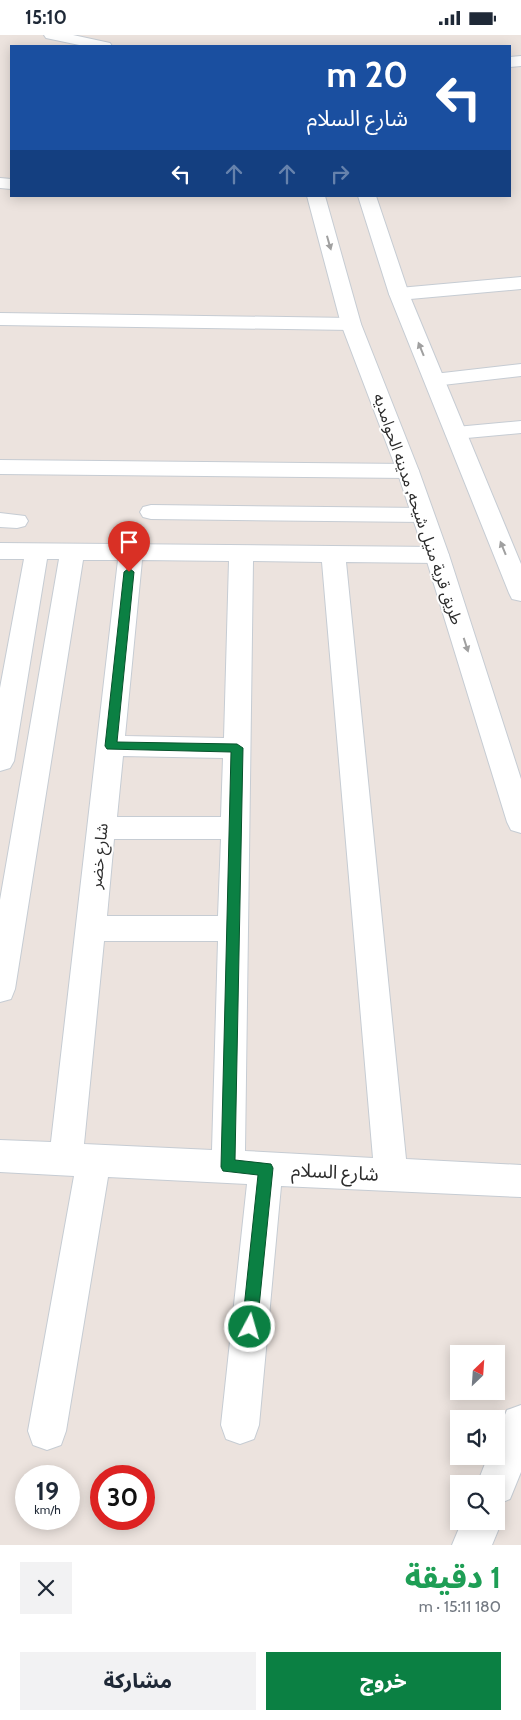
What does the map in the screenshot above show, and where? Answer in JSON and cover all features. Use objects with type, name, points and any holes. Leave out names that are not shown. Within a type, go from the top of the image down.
[{"type":"street","points":[[51,35],[100,45]]},
{"type":"street","name":"طريق قرية منيل شيحه, مدينه الحوامديه","points":[[316,197],[351,324],[408,471],[437,555],[521,822]]},
{"type":"street","points":[[367,197],[399,294],[521,593]]},
{"type":"street","points":[[399,294],[521,283]]},
{"type":"street","points":[[0,319],[351,324]]},
{"type":"street","points":[[434,380],[521,370]]},
{"type":"street","points":[[456,433],[521,427]]},
{"type":"street","points":[[0,467],[408,471]]},
{"type":"street","points":[[151,512],[423,515]]},
{"type":"street","points":[[0,551],[437,555]]},
{"type":"street","points":[[0,761],[37,551]]},
{"type":"street","points":[[0,989],[72,552]]},
{"type":"street","name":"شارع خضر","points":[[48,1431],[80,1160],[91,928],[131,552]]},
{"type":"street","points":[[228,1167],[241,553]]},
{"type":"street","points":[[334,554],[391,1175]]},
{"type":"street","points":[[111,746],[237,748]]},
{"type":"street","points":[[102,828],[236,828]]},
{"type":"street","points":[[91,928],[233,929]]},
{"type":"street","name":"شارع السلام","points":[[0,1156],[521,1181]]},
{"type":"street","points":[[240,1425],[266,1168]]},
{"type":"street","points":[[500,1475],[521,1424]]},
{"type":"street","points":[[472,1545],[478,1530]]},
{"type":"route","points":[[129,572],[111,746],[237,748],[228,1167],[266,1168],[250,1327]]}]
